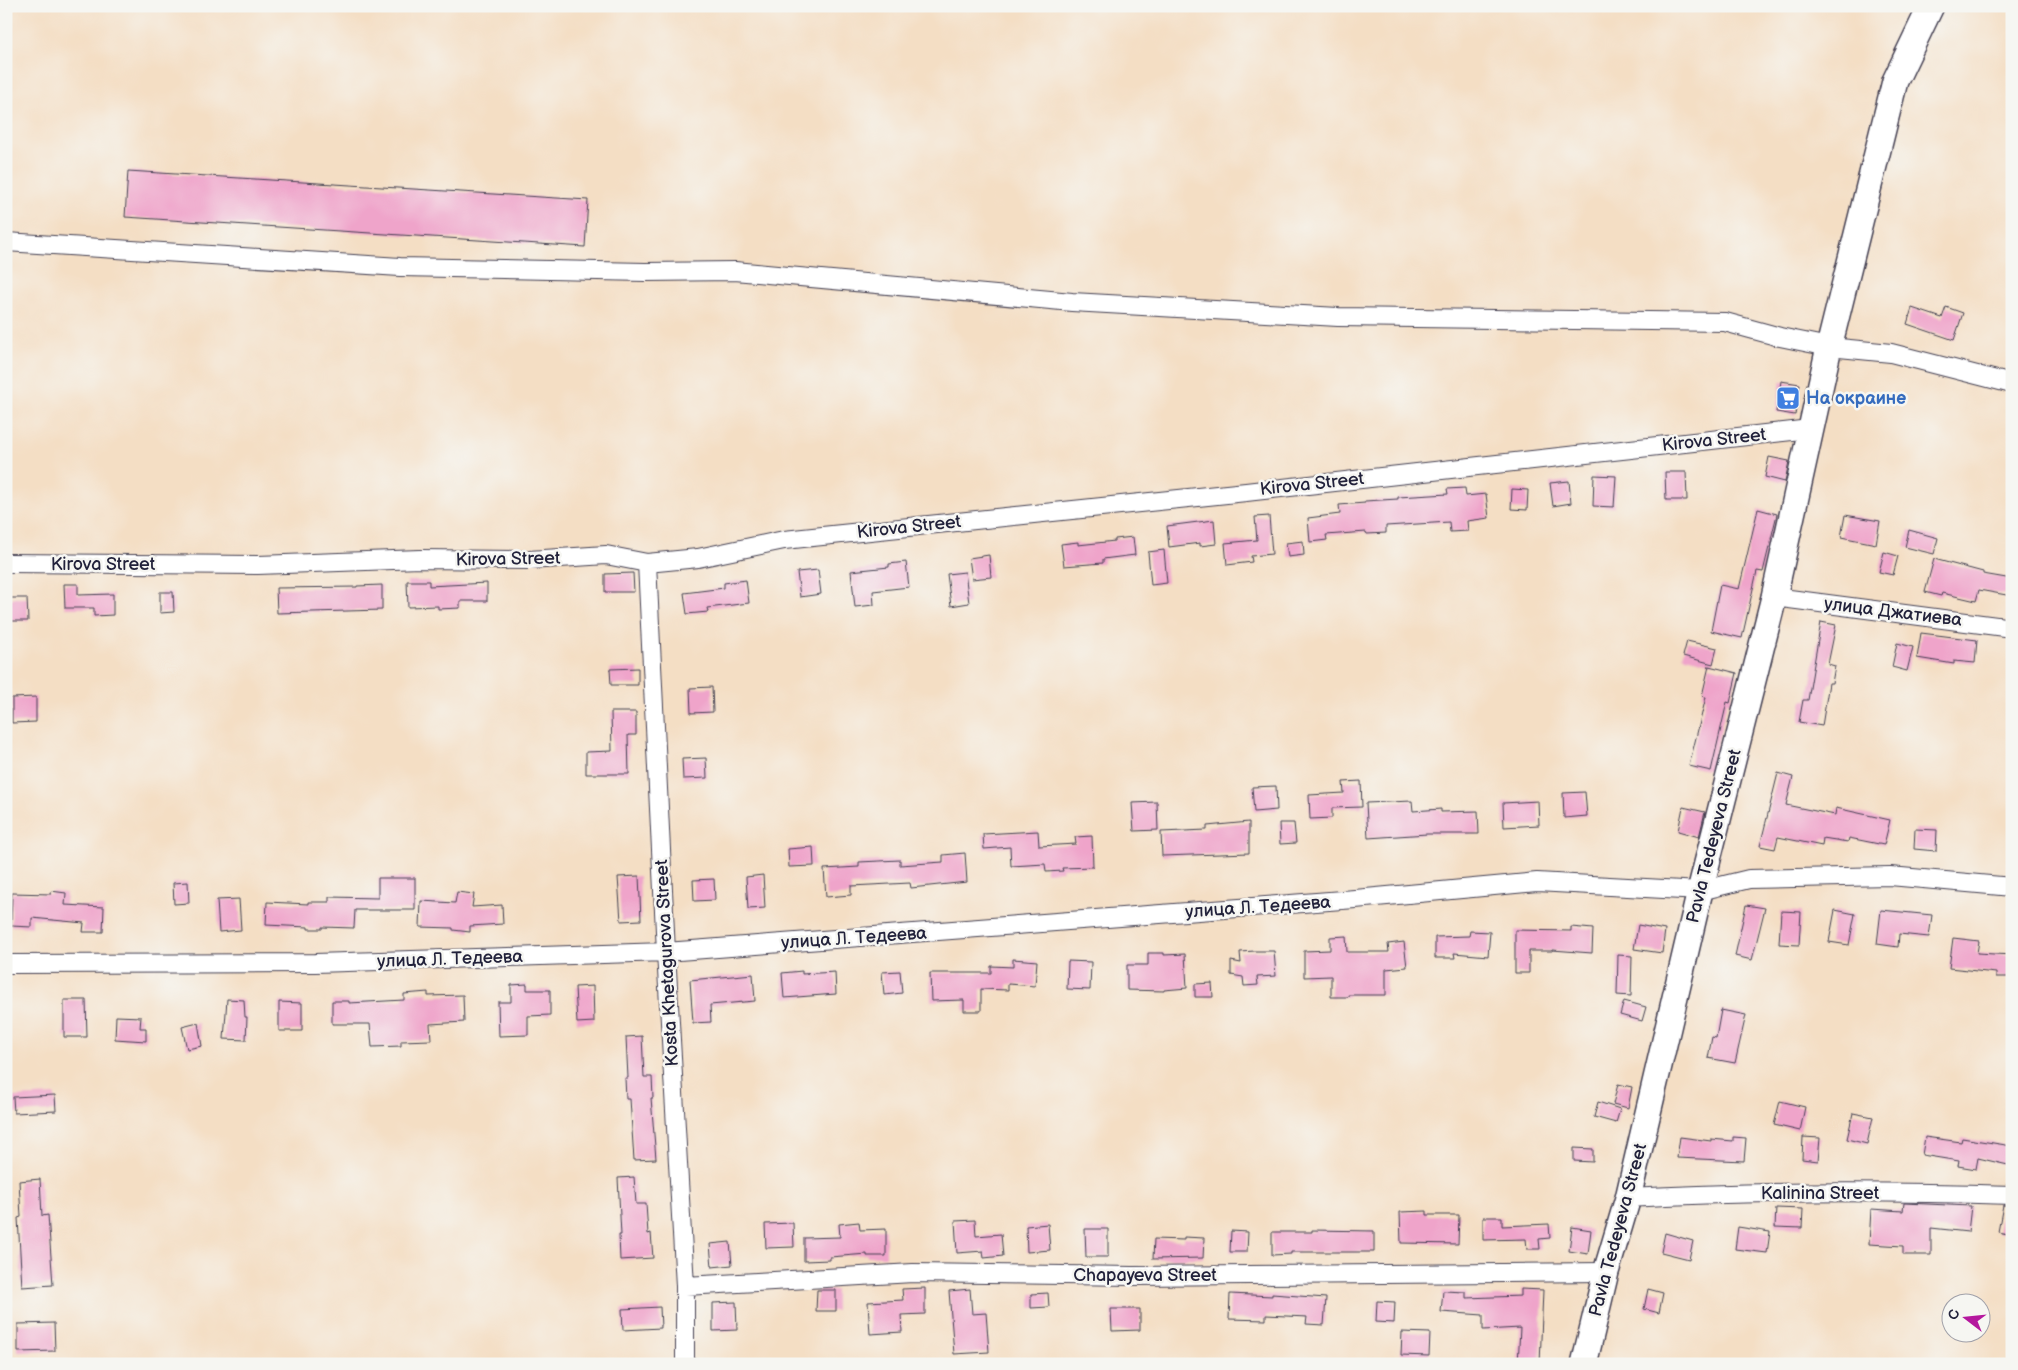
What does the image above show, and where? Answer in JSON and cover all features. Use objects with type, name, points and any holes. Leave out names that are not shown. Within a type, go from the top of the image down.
[{"type":"main road","name":"Pavla Tedeyeva Street","points":[[1584,1364],[1606,1272],[1628,1198],[1700,891],[1774,597],[1829,347],[1895,80],[1930,6]]},
{"type":"street","points":[[6,242],[400,267],[645,272],[735,271],[1072,302],[1338,317],[1725,322],[1780,337],[1829,347],[1891,353],[2012,384]]},
{"type":"street","name":"Kirova Street","points":[[6,563],[258,565],[420,559],[529,560],[606,555],[647,563],[698,558],[784,540],[1246,492],[1810,429]]},
{"type":"street","name":"Kosta Khetagurova Street","points":[[647,563],[685,1286],[685,1364]]},
{"type":"street","name":"улица Джатиева","points":[[1774,597],[2012,628]]},
{"type":"street","name":"улица Л. Тедеева","points":[[6,964],[315,964],[666,952],[1355,899],[1537,882],[1700,891],[1749,879],[1890,876],[2012,887]]},
{"type":"street","name":"Kalinina Street","points":[[1628,1198],[1722,1194],[1916,1192],[2012,1195]]},
{"type":"street","name":"Chapayeva Street","points":[[685,1286],[913,1273],[1133,1276],[1606,1272]]},
{"type":"building","points":[[128,171],[588,200],[585,247],[125,217]]},
{"type":"building","points":[[1946,307],[1963,313],[1954,340],[1907,324],[1912,308],[1942,318]]},
{"type":"building","name":"На окраине","points":[[1781,381],[1800,384],[1795,415],[1776,412]]},
{"type":"building","points":[[1769,457],[1789,461],[1785,482],[1765,477]]},
{"type":"building","points":[[1665,472],[1686,472],[1687,500],[1666,500]]},
{"type":"building","points":[[1594,475],[1616,476],[1614,507],[1593,506]]},
{"type":"building","points":[[1569,481],[1571,503],[1553,506],[1550,483]]},
{"type":"building","points":[[1465,488],[1466,496],[1486,494],[1489,518],[1467,521],[1468,531],[1450,532],[1449,522],[1386,526],[1386,533],[1367,534],[1366,532],[1326,535],[1327,540],[1310,542],[1308,518],[1340,514],[1339,505],[1398,499],[1398,497],[1448,494],[1447,489]]},
{"type":"building","points":[[1512,489],[1528,490],[1527,510],[1511,509]]},
{"type":"building","points":[[1758,509],[1777,514],[1763,572],[1757,571],[1742,638],[1711,631],[1720,585],[1739,589]]},
{"type":"building","points":[[1845,515],[1880,521],[1876,544],[1841,537]]},
{"type":"building","points":[[1269,516],[1272,554],[1251,556],[1252,562],[1227,565],[1225,543],[1257,540],[1255,517]]},
{"type":"building","points":[[1214,520],[1216,544],[1200,546],[1200,543],[1169,547],[1167,526]]},
{"type":"building","points":[[1909,530],[1938,538],[1934,554],[1905,547]]},
{"type":"building","points":[[1133,537],[1135,555],[1103,559],[1103,563],[1064,566],[1061,544],[1078,542],[1078,545]]},
{"type":"building","points":[[1303,541],[1304,555],[1288,557],[1286,543]]},
{"type":"building","points":[[1164,550],[1167,583],[1151,585],[1148,552]]},
{"type":"building","points":[[1884,552],[1898,556],[1893,575],[1879,572]]},
{"type":"building","points":[[989,555],[991,577],[972,579],[969,558]]},
{"type":"building","points":[[1934,559],[1983,572],[1983,574],[2012,579],[2012,596],[1979,590],[1976,601],[1942,593],[1941,596],[1925,592]]},
{"type":"building","points":[[906,562],[909,587],[873,591],[874,605],[855,607],[851,571],[889,567],[889,564]]},
{"type":"building","points":[[818,570],[821,594],[800,597],[797,572]]},
{"type":"building","points":[[965,572],[969,603],[951,606],[947,574]]},
{"type":"building","points":[[633,573],[634,592],[605,592],[605,574]]},
{"type":"building","points":[[746,580],[749,603],[707,608],[708,612],[687,614],[684,593],[724,588],[724,583]]},
{"type":"building","points":[[407,581],[429,581],[429,586],[487,583],[487,601],[460,601],[460,608],[438,609],[438,606],[408,607]]},
{"type":"building","points":[[64,584],[78,584],[78,595],[113,594],[113,615],[94,616],[94,608],[65,608]]},
{"type":"building","points":[[382,585],[382,610],[277,613],[276,588]]},
{"type":"building","points":[[160,592],[173,592],[174,612],[160,613]]},
{"type":"building","points":[[6,598],[27,598],[28,621],[6,621]]},
{"type":"building","points":[[1821,622],[1836,625],[1828,664],[1835,666],[1832,683],[1829,683],[1822,726],[1799,722],[1803,700],[1808,700]]},
{"type":"building","points":[[1921,633],[1977,640],[1975,663],[1954,661],[1954,664],[1917,658]]},
{"type":"building","points":[[1687,641],[1717,648],[1713,664],[1683,656]]},
{"type":"building","points":[[1897,643],[1913,647],[1907,671],[1892,667]]},
{"type":"building","points":[[1709,666],[1737,673],[1730,703],[1727,702],[1711,771],[1689,766],[1706,697],[1702,696]]},
{"type":"building","points":[[638,668],[638,685],[611,685],[610,669]]},
{"type":"building","points":[[712,687],[713,712],[691,713],[690,688]]},
{"type":"building","points":[[36,697],[36,722],[12,723],[12,698]]},
{"type":"building","points":[[611,712],[636,712],[636,735],[628,735],[629,774],[586,774],[586,752],[612,751]]},
{"type":"building","points":[[706,758],[707,778],[683,779],[682,759]]},
{"type":"building","points":[[1778,773],[1793,777],[1786,805],[1835,815],[1836,808],[1890,820],[1884,845],[1849,838],[1848,842],[1823,838],[1822,846],[1778,837],[1775,849],[1760,846]]},
{"type":"building","points":[[1361,781],[1362,807],[1332,808],[1332,818],[1310,819],[1309,795],[1344,793],[1343,782]]},
{"type":"building","points":[[1276,786],[1277,810],[1254,812],[1252,787]]},
{"type":"building","points":[[1585,792],[1587,816],[1564,818],[1563,793]]},
{"type":"building","points":[[1412,801],[1413,811],[1441,809],[1441,812],[1478,811],[1479,834],[1427,834],[1368,838],[1366,803]]},
{"type":"building","points":[[1538,801],[1539,825],[1504,827],[1503,803]]},
{"type":"building","points":[[1157,802],[1158,830],[1134,831],[1132,803]]},
{"type":"building","points":[[1683,807],[1705,812],[1699,837],[1678,831]]},
{"type":"building","points":[[1249,822],[1249,853],[1162,856],[1161,832],[1207,830],[1207,826]]},
{"type":"building","points":[[1279,823],[1294,823],[1296,843],[1280,844]]},
{"type":"building","points":[[1915,829],[1937,830],[1936,851],[1914,849]]},
{"type":"building","points":[[1038,831],[1039,846],[1076,844],[1075,837],[1092,836],[1093,867],[1062,868],[1063,871],[1046,872],[1045,864],[1011,866],[1010,847],[984,849],[983,834]]},
{"type":"building","points":[[813,847],[814,866],[789,867],[788,849]]},
{"type":"building","points":[[965,853],[967,882],[911,888],[910,883],[851,886],[851,895],[826,897],[824,869],[859,867],[859,862],[900,860],[900,865],[943,862],[943,855]]},
{"type":"building","points":[[763,875],[765,908],[748,909],[746,877]]},
{"type":"building","points":[[639,876],[641,920],[621,921],[618,877]]},
{"type":"building","points":[[378,878],[415,878],[415,910],[355,910],[354,928],[322,927],[322,929],[308,929],[308,927],[266,925],[267,902],[308,904],[308,902],[329,902],[329,897],[378,898]]},
{"type":"building","points":[[714,879],[715,900],[694,901],[693,880]]},
{"type":"building","points":[[188,882],[189,903],[174,904],[173,883]]},
{"type":"building","points":[[51,891],[66,893],[65,905],[104,907],[103,932],[83,932],[84,923],[32,918],[32,927],[11,926],[12,893],[51,894]]},
{"type":"building","points":[[457,892],[474,894],[472,907],[502,905],[503,924],[470,926],[470,932],[453,930],[453,928],[420,927],[421,901],[455,903]]},
{"type":"building","points":[[239,899],[241,930],[219,932],[217,900]]},
{"type":"building","points":[[1746,905],[1765,908],[1752,960],[1735,956]]},
{"type":"building","points":[[1835,910],[1855,914],[1849,945],[1829,942]]},
{"type":"building","points":[[1881,910],[1932,915],[1929,937],[1899,934],[1898,947],[1877,944]]},
{"type":"building","points":[[1781,911],[1801,912],[1799,945],[1779,944]]},
{"type":"building","points":[[1638,925],[1665,930],[1662,953],[1634,949]]},
{"type":"building","points":[[1571,927],[1593,929],[1592,953],[1552,950],[1529,951],[1529,973],[1515,973],[1515,930],[1571,931]]},
{"type":"building","points":[[1470,931],[1490,932],[1488,956],[1454,953],[1455,958],[1435,958],[1435,937],[1469,936]]},
{"type":"building","points":[[1346,936],[1347,952],[1389,952],[1388,944],[1404,942],[1407,967],[1386,969],[1386,995],[1331,997],[1331,976],[1304,977],[1304,951],[1330,950],[1330,937]]},
{"type":"building","points":[[1953,938],[1979,941],[1977,953],[2012,955],[2012,977],[1996,977],[1996,973],[1949,968]]},
{"type":"building","points":[[1274,951],[1276,976],[1257,977],[1258,985],[1244,986],[1243,977],[1231,975],[1231,961],[1241,963],[1240,952]]},
{"type":"building","points":[[1148,953],[1164,953],[1164,955],[1185,954],[1187,988],[1164,991],[1127,990],[1127,965],[1148,965]]},
{"type":"building","points":[[1618,955],[1632,956],[1631,996],[1617,995]]},
{"type":"building","points":[[1013,959],[1037,961],[1035,986],[1008,984],[1008,990],[981,989],[981,1011],[964,1011],[964,1000],[931,1001],[930,973],[991,973],[991,966],[1013,967]]},
{"type":"building","points":[[1068,961],[1091,962],[1090,990],[1067,989]]},
{"type":"building","points":[[802,971],[802,974],[835,972],[836,994],[784,998],[782,973]]},
{"type":"building","points":[[900,971],[902,993],[884,995],[882,972]]},
{"type":"building","points":[[753,974],[755,1001],[710,1005],[711,1022],[693,1023],[690,980]]},
{"type":"building","points":[[1212,983],[1213,997],[1195,997],[1195,984]]},
{"type":"building","points":[[527,984],[527,990],[550,990],[550,1015],[528,1016],[528,1035],[499,1036],[498,1002],[511,1002],[511,985]]},
{"type":"building","points":[[593,986],[594,1022],[577,1023],[575,987]]},
{"type":"building","points":[[428,992],[428,996],[463,995],[464,1022],[430,1024],[431,1040],[401,1041],[401,1046],[372,1047],[370,1024],[332,1024],[332,1001],[349,1001],[349,1003],[404,1000],[404,994]]},
{"type":"building","points":[[227,999],[244,1000],[245,1017],[247,1017],[246,1040],[224,1039]]},
{"type":"building","points":[[64,1000],[86,1000],[87,1037],[64,1037]]},
{"type":"building","points":[[1624,1001],[1646,1007],[1642,1021],[1620,1015]]},
{"type":"building","points":[[279,1002],[302,1003],[302,1031],[279,1031]]},
{"type":"building","points":[[1721,1010],[1746,1015],[1735,1063],[1708,1058],[1712,1037],[1716,1038]]},
{"type":"building","points":[[116,1016],[141,1017],[140,1028],[146,1028],[146,1041],[115,1039]]},
{"type":"building","points":[[198,1023],[202,1046],[187,1049],[182,1027]]},
{"type":"building","points":[[642,1036],[644,1077],[652,1077],[653,1098],[651,1098],[656,1159],[634,1160],[630,1099],[626,1099],[625,1078],[628,1078],[626,1037]]},
{"type":"building","points":[[1618,1084],[1632,1087],[1628,1108],[1613,1104]]},
{"type":"building","points":[[55,1095],[56,1111],[14,1113],[13,1097]]},
{"type":"building","points":[[1780,1101],[1805,1107],[1800,1131],[1774,1125]]},
{"type":"building","points":[[1598,1102],[1620,1109],[1616,1123],[1594,1117]]},
{"type":"building","points":[[1853,1113],[1873,1117],[1867,1144],[1847,1139]]},
{"type":"building","points":[[1680,1137],[1711,1141],[1711,1139],[1733,1141],[1733,1137],[1746,1138],[1744,1161],[1677,1158]]},
{"type":"building","points":[[1803,1137],[1820,1138],[1818,1161],[1802,1159]]},
{"type":"building","points":[[1925,1137],[1961,1142],[1962,1138],[2012,1146],[2008,1165],[1978,1158],[1976,1169],[1958,1166],[1959,1161],[1922,1155]]},
{"type":"building","points":[[1574,1148],[1593,1149],[1593,1162],[1574,1161]]},
{"type":"building","points":[[634,1177],[636,1204],[646,1204],[648,1234],[651,1233],[653,1258],[620,1260],[619,1235],[621,1235],[618,1178]]},
{"type":"building","points":[[40,1179],[42,1216],[48,1215],[53,1285],[22,1287],[18,1218],[21,1217],[19,1181]]},
{"type":"building","points":[[1904,1203],[1971,1206],[1968,1232],[1931,1228],[1931,1255],[1903,1255],[1903,1246],[1869,1244],[1871,1209],[1903,1211]]},
{"type":"building","points":[[2003,1205],[2012,1206],[2012,1235],[1998,1232]]},
{"type":"building","points":[[1776,1208],[1803,1209],[1802,1228],[1775,1227]]},
{"type":"building","points":[[1427,1211],[1427,1215],[1459,1215],[1458,1244],[1401,1243],[1400,1212]]},
{"type":"building","points":[[1483,1217],[1502,1217],[1502,1226],[1549,1224],[1550,1238],[1539,1239],[1540,1249],[1527,1249],[1526,1239],[1483,1240]]},
{"type":"building","points":[[975,1220],[976,1236],[1001,1234],[1003,1256],[984,1258],[983,1251],[957,1253],[955,1221]]},
{"type":"building","points":[[859,1222],[860,1230],[886,1229],[886,1256],[867,1256],[867,1254],[830,1257],[830,1260],[804,1261],[804,1238],[840,1237],[839,1224]]},
{"type":"building","points":[[793,1223],[794,1247],[766,1248],[765,1224]]},
{"type":"building","points":[[1048,1224],[1050,1250],[1027,1252],[1026,1226]]},
{"type":"building","points":[[1572,1227],[1591,1230],[1588,1254],[1569,1251]]},
{"type":"building","points":[[1738,1227],[1770,1232],[1767,1253],[1735,1249]]},
{"type":"building","points":[[1085,1229],[1108,1229],[1108,1257],[1086,1257]]},
{"type":"building","points":[[1312,1230],[1374,1231],[1374,1252],[1291,1252],[1291,1254],[1272,1255],[1272,1232],[1312,1232]]},
{"type":"building","points":[[1231,1231],[1248,1232],[1247,1252],[1230,1252]]},
{"type":"building","points":[[1665,1233],[1693,1241],[1689,1259],[1661,1252]]},
{"type":"building","points":[[1184,1237],[1204,1238],[1203,1258],[1153,1259],[1154,1239],[1184,1240]]},
{"type":"building","points":[[730,1242],[732,1265],[712,1267],[710,1244]]},
{"type":"building","points":[[925,1288],[925,1314],[901,1315],[902,1332],[870,1334],[868,1302],[903,1300],[902,1289]]},
{"type":"building","points":[[970,1289],[972,1314],[986,1313],[989,1352],[954,1354],[949,1291]]},
{"type":"building","points":[[1521,1289],[1543,1290],[1540,1364],[1518,1364],[1520,1328],[1483,1330],[1483,1315],[1441,1312],[1443,1291],[1466,1292],[1466,1298],[1521,1296]]},
{"type":"building","points":[[1648,1289],[1663,1293],[1659,1313],[1644,1309]]},
{"type":"building","points":[[817,1290],[836,1290],[836,1311],[816,1311]]},
{"type":"building","points":[[1048,1293],[1049,1307],[1031,1308],[1031,1294]]},
{"type":"building","points":[[1230,1294],[1272,1296],[1272,1294],[1326,1298],[1324,1325],[1306,1324],[1307,1317],[1266,1315],[1266,1320],[1229,1319]]},
{"type":"building","points":[[1377,1301],[1395,1302],[1394,1323],[1376,1322]]},
{"type":"building","points":[[736,1302],[737,1330],[713,1331],[713,1303]]},
{"type":"building","points":[[660,1307],[661,1328],[623,1330],[622,1309]]},
{"type":"building","points":[[1111,1309],[1140,1309],[1140,1330],[1112,1331]]},
{"type":"building","points":[[54,1323],[55,1351],[18,1352],[18,1324]]},
{"type":"building","points":[[1402,1332],[1430,1333],[1429,1356],[1401,1355]]},
{"type":"place","name":"На окраине","points":[[1788,398]]}]
